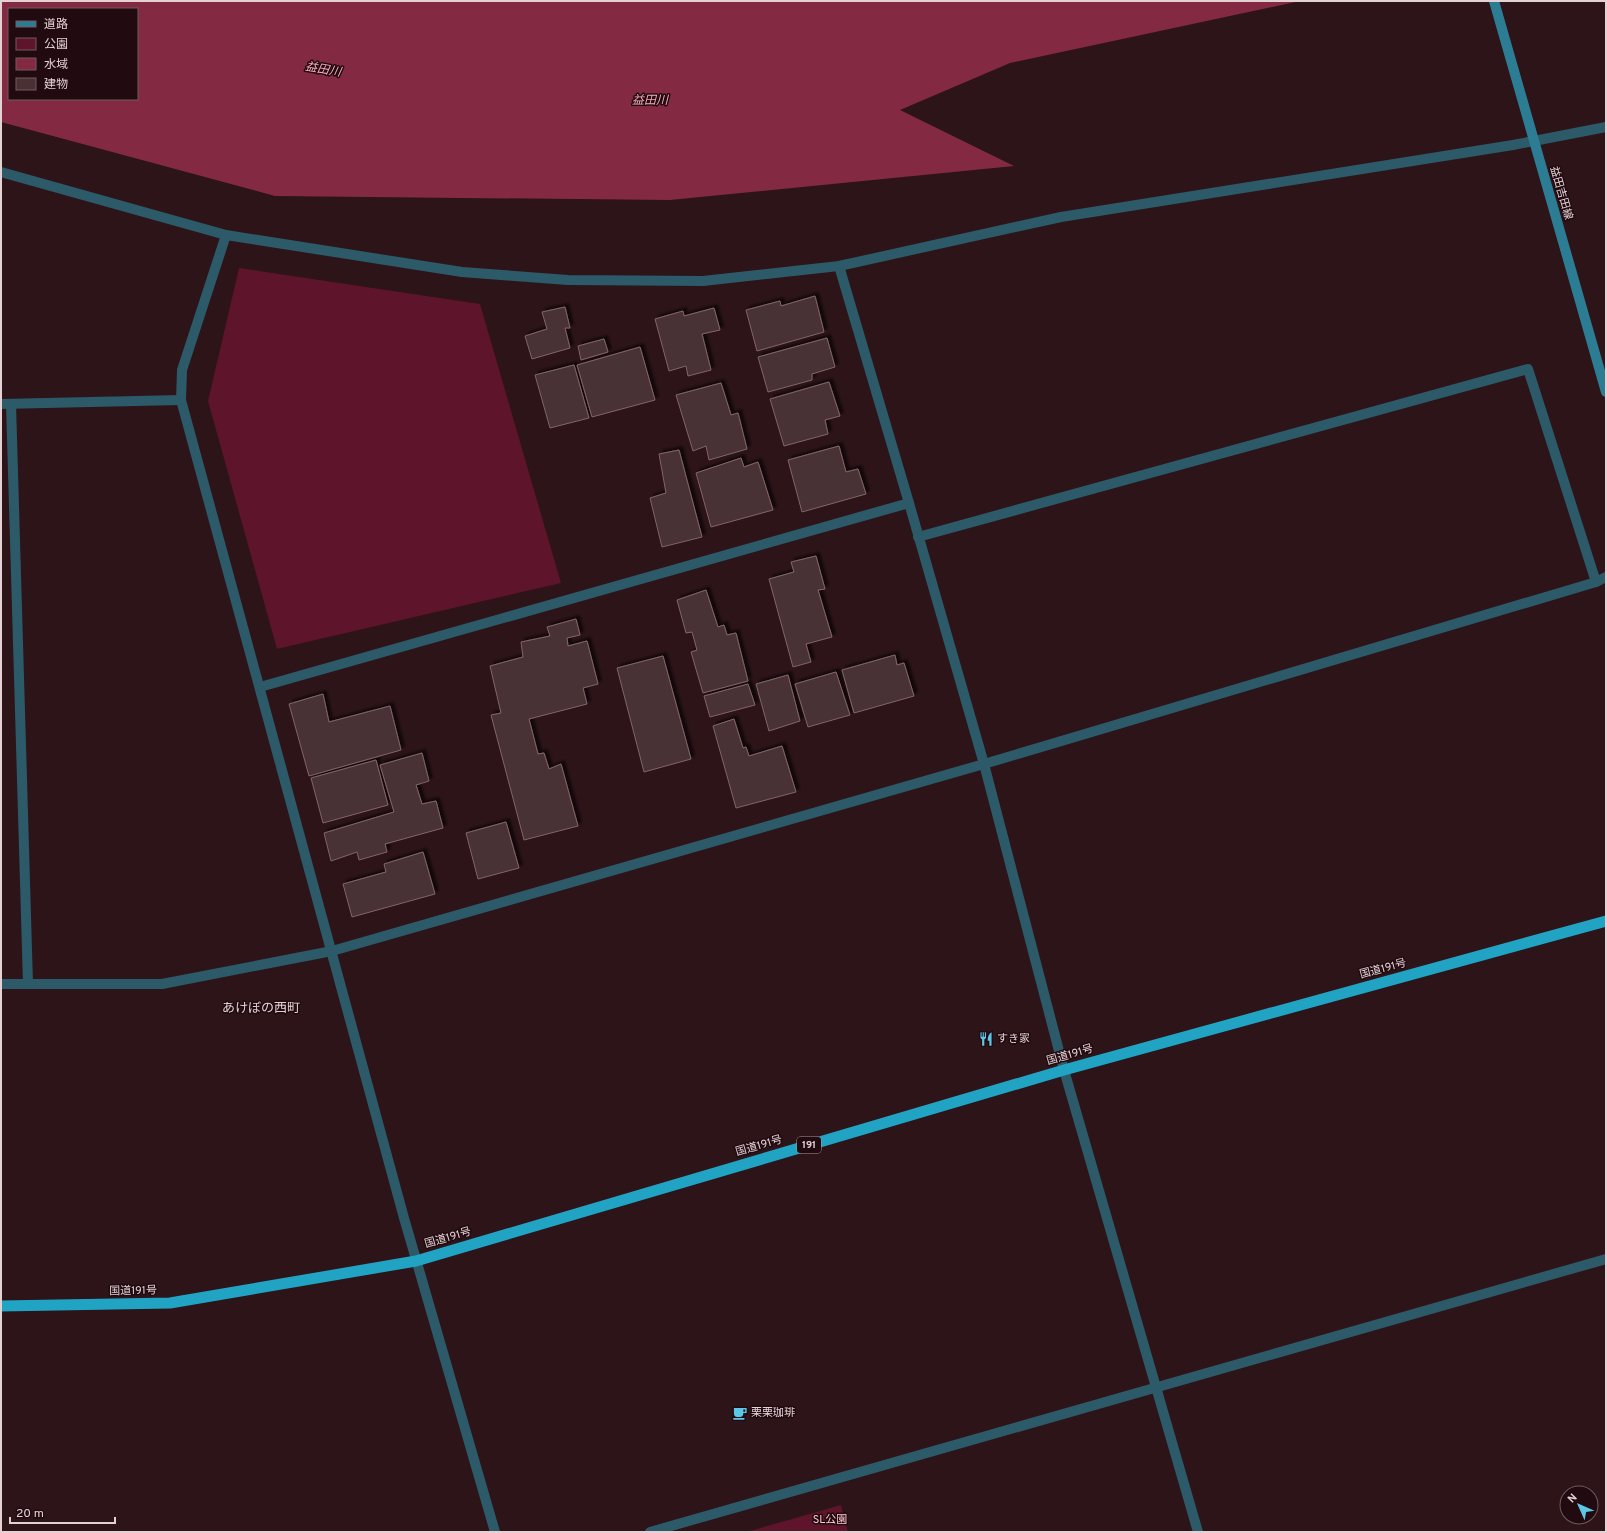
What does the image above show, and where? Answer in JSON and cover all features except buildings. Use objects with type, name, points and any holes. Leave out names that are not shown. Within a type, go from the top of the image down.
[{"type":"highway","name":"国道191号","points":[[1,1306],[170,1303],[416,1261],[1064,1070],[1606,920]]},
{"type":"main road","name":"益田吉田線","points":[[1494,1],[1606,392]]},
{"type":"street","points":[[1,172],[226,235],[462,272],[568,280],[703,281],[839,266],[1061,217],[1534,142],[1606,127]]},
{"type":"street","points":[[226,235],[182,370],[181,400],[416,1261],[495,1532]]},
{"type":"street","points":[[839,266],[984,764],[1064,1070],[1198,1532]]},
{"type":"street","points":[[918,537],[1528,369],[1596,582]]},
{"type":"street","points":[[28,984],[6,404],[181,400]]},
{"type":"street","points":[[260,687],[909,503]]},
{"type":"street","points":[[1,984],[162,984],[332,951],[984,764],[1596,582],[1606,577]]},
{"type":"street","points":[[650,1532],[1606,1259]]},
{"type":"green space","points":[[239,268],[480,304],[561,583],[277,649],[208,401]]},
{"type":"green space","name":"SL公園","points":[[841,1505],[848,1532],[746,1532]]},
{"type":"water","name":"益田川","points":[[1,1],[1300,1],[1010,63],[900,110],[1014,166],[670,200],[275,196],[1,122]]},
{"type":"place","name":"すき家","points":[[986,1039]]},
{"type":"place","name":"栗栗珈琲","points":[[740,1413]]},
{"type":"district","name":"あけぼの西町","points":[[261,1009]]}]
